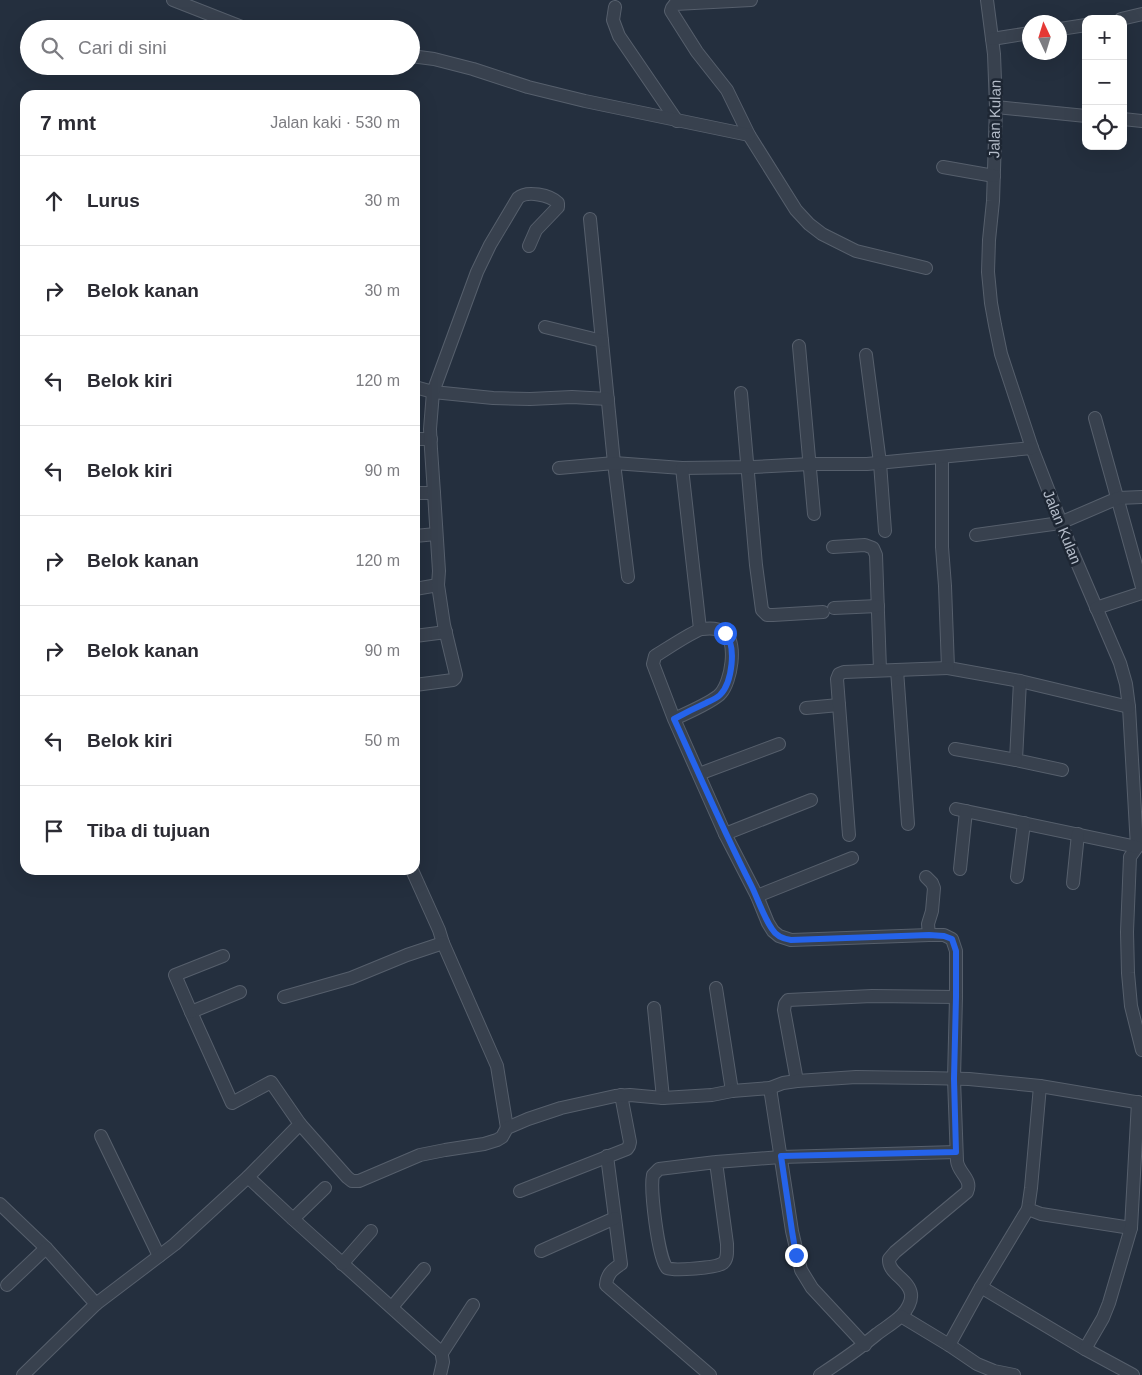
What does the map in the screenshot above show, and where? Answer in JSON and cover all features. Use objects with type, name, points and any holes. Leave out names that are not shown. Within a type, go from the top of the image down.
[{"type":"street","points":[[173,0],[224,20]]},
{"type":"street","points":[[751,0],[675,4],[672,11],[697,52],[727,90],[749,136],[796,210],[809,224],[822,234],[856,251],[926,268]]},
{"type":"street","name":"Jalan Kulan","points":[[987,0],[994,54],[996,107],[993,201],[988,272],[991,303],[1001,354],[1032,448],[1060,522],[1120,663],[1126,684],[1129,706],[1136,855],[1128,932],[1128,973],[1131,1006],[1140,1034],[1142,1050]]},
{"type":"street","points":[[614,7],[613,20],[620,36],[677,121]]},
{"type":"street","points":[[1127,18],[1142,14]]},
{"type":"street","points":[[1067,28],[1082,26]]},
{"type":"street","points":[[992,39],[1022,34]]},
{"type":"street","points":[[420,58],[473,68],[528,87],[749,136]]},
{"type":"street","points":[[996,107],[1082,116]]},
{"type":"street","points":[[1127,119],[1142,121]]},
{"type":"street","points":[[943,167],[994,176]]},
{"type":"street","points":[[420,684],[455,678],[455,668],[446,632],[438,585],[431,439],[433,392],[477,272],[490,245],[518,198],[527,194],[555,200],[558,203],[558,208],[536,230],[529,246]]},
{"type":"street","points":[[590,219],[614,464],[628,577]]},
{"type":"street","points":[[545,327],[602,341]]},
{"type":"street","points":[[799,346],[814,514]]},
{"type":"street","points":[[866,355],[880,463],[885,530]]},
{"type":"street","points":[[420,388],[433,392],[493,398],[572,397],[608,399]]},
{"type":"street","points":[[741,393],[746,467],[762,610],[767,615],[773,615],[878,606]]},
{"type":"street","points":[[1095,418],[1142,587]]},
{"type":"street","points":[[420,440],[431,439]]},
{"type":"street","points":[[559,468],[614,464],[682,468],[866,464],[1032,448]]},
{"type":"street","points":[[942,458],[942,547],[948,668]]},
{"type":"street","points":[[682,468],[700,629]]},
{"type":"street","points":[[420,493],[434,493]]},
{"type":"street","points":[[976,535],[1060,522],[1118,498],[1142,497]]},
{"type":"street","points":[[420,536],[436,534]]},
{"type":"street","points":[[833,547],[865,545],[872,548],[876,555],[880,670]]},
{"type":"street","points":[[420,588],[438,585]]},
{"type":"street","points":[[1096,608],[1142,593]]},
{"type":"street","points":[[674,719],[717,697],[723,691],[731,666],[732,652],[728,636],[718,629],[700,629],[655,656],[653,660],[674,719],[725,834],[773,932],[785,939],[791,940],[944,936],[949,937],[956,951],[954,1079],[956,1152],[958,1168],[969,1185],[967,1192],[889,1258],[889,1265],[902,1279],[911,1293],[909,1303],[901,1316],[865,1345],[820,1375]]},
{"type":"street","points":[[420,635],[446,632]]},
{"type":"street","points":[[849,835],[837,679],[844,672],[948,668],[1020,681],[1129,706]]},
{"type":"street","points":[[897,670],[908,824]]},
{"type":"street","points":[[1016,760],[1020,681]]},
{"type":"street","points":[[806,708],[839,705]]},
{"type":"street","points":[[699,774],[779,744]]},
{"type":"street","points":[[955,748],[1062,770]]},
{"type":"street","points":[[725,834],[811,800]]},
{"type":"street","points":[[960,869],[961,810],[1078,834],[1136,855]]},
{"type":"street","points":[[1017,876],[1024,823]]},
{"type":"street","points":[[1073,883],[1078,834]]},
{"type":"street","points":[[757,896],[852,858]]},
{"type":"street","points":[[414,875],[497,1066],[507,1128]]},
{"type":"street","points":[[926,877],[934,888],[932,911],[928,924],[929,935]]},
{"type":"street","points":[[284,997],[352,978],[407,955],[443,943]]},
{"type":"street","points":[[224,956],[175,975],[232,1103],[271,1082],[296,1128],[352,1181],[359,1181],[420,1155],[497,1140],[502,1137],[507,1128],[561,1108],[630,1094],[663,1098],[712,1095],[732,1091],[770,1088],[797,1081],[856,1077],[969,1079],[1040,1086],[1140,1103],[1131,1228],[1110,1303],[1104,1318],[1085,1349]]},
{"type":"street","points":[[716,988],[732,1091]]},
{"type":"street","points":[[191,1012],[240,992]]},
{"type":"street","points":[[797,1081],[784,1010],[788,1000],[872,996],[956,997]]},
{"type":"street","points":[[654,1008],[663,1098]]},
{"type":"street","points":[[949,1345],[980,1287],[1028,1209],[1040,1086]]},
{"type":"street","points":[[770,1088],[792,1231],[801,1270],[812,1288],[865,1345]]},
{"type":"street","points":[[520,1191],[627,1149],[630,1142],[621,1095]]},
{"type":"street","points":[[23,1375],[96,1304],[175,1244],[296,1128]]},
{"type":"street","points":[[101,1136],[159,1256]]},
{"type":"street","points":[[716,1162],[727,1252],[726,1258],[724,1262],[716,1266],[671,1270],[666,1268],[662,1260],[658,1239],[652,1187],[653,1175],[659,1169],[716,1162],[781,1156],[956,1152]]},
{"type":"street","points":[[608,1156],[621,1264],[607,1277],[606,1285],[710,1375]]},
{"type":"street","points":[[248,1176],[293,1220],[442,1353],[444,1362],[440,1375]]},
{"type":"street","points":[[293,1220],[325,1188]]},
{"type":"street","points":[[1,1206],[46,1248],[96,1304]]},
{"type":"street","points":[[1028,1209],[1041,1214],[1131,1228]]},
{"type":"street","points":[[541,1251],[615,1218]]},
{"type":"street","points":[[342,1264],[371,1231]]},
{"type":"street","points":[[7,1285],[46,1248]]},
{"type":"street","points":[[392,1307],[424,1269]]},
{"type":"street","points":[[980,1287],[1132,1375]]},
{"type":"street","points":[[442,1353],[473,1305]]},
{"type":"street","points":[[901,1316],[977,1364],[994,1371],[1014,1375]]},
{"type":"route","points":[[725,633],[731,644],[732,652],[731,666],[723,691],[717,697],[674,719],[725,834],[773,932],[785,939],[791,940],[944,936],[952,939],[956,947],[954,1079],[956,1152],[781,1156],[796,1255]]}]
